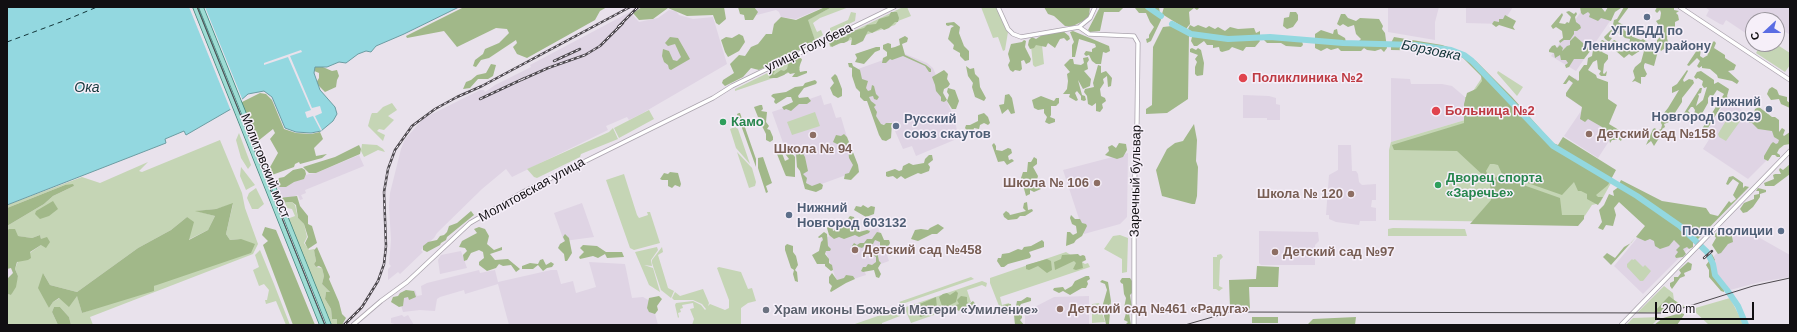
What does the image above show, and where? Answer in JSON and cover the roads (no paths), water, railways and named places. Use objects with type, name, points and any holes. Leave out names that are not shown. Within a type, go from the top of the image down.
[{"type":"main road","name":"Молитовский мост","points":[[195,7],[322,325]]},
{"type":"main road","name":"Молитовский мост","points":[[201,7],[328,325]]},
{"type":"street","name":"улица Голубева","points":[[726,90],[894,7]]},
{"type":"street","points":[[998,7],[1008,29],[1013,34],[1021,37],[1079,26],[1090,18],[1095,7]]},
{"type":"street","points":[[1680,7],[1790,80]]},
{"type":"street","name":"Заречный бульвар","points":[[1079,26],[1089,34],[1131,35],[1136,37],[1138,46],[1137,130],[1134,196],[1134,325]]},
{"type":"street","name":"Молитовская улица","points":[[354,325],[381,301],[406,282],[470,224],[534,186],[713,98],[726,90]]},
{"type":"street","points":[[1621,325],[1790,151]]},
{"type":"water","name":"Ока","points":[[7,7],[459,7],[376,46],[371,52],[366,51],[358,54],[346,63],[339,62],[327,67],[315,67],[314,73],[320,90],[335,107],[337,114],[333,121],[321,131],[311,133],[296,132],[285,128],[272,97],[264,91],[248,94],[231,109],[186,135],[184,131],[165,139],[166,143],[7,205]]},
{"type":"waterway","points":[[1148,7],[1161,16]]},
{"type":"waterway","name":"Борзовка","points":[[1172,24],[1191,34],[1228,39],[1270,37],[1343,43],[1416,45],[1451,50],[1464,55],[1472,61],[1553,146],[1637,196],[1680,226],[1707,252],[1713,264],[1715,275],[1738,306],[1746,325]]},
{"type":"tram line","points":[[197,7],[325,325]]},
{"type":"tram line","points":[[1185,325],[1230,312],[1667,313],[1753,286],[1790,278]]},
{"type":"railway","points":[[344,325],[362,307],[378,281],[384,264],[386,246],[384,192],[388,169],[395,150],[412,126],[435,109],[482,86],[630,7]]},
{"type":"railway","points":[[618,27],[638,7]]},
{"type":"railway","points":[[521,80],[548,68],[585,55],[600,46],[623,23]]},
{"type":"railway","points":[[554,61],[580,49]]},
{"type":"railway","points":[[480,99],[525,78]]},
{"type":"railway","points":[[1704,258],[1712,251]]},
{"type":"place","name":"УГИБДД по Ленинскому району","points":[[1647,17]]},
{"type":"place","name":"Поликлиника №2","points":[[1243,78]]},
{"type":"place","name":"Нижний Новгород 603029","points":[[1769,109]]},
{"type":"place","name":"Больница №2","points":[[1436,111]]},
{"type":"place","name":"Камо","points":[[723,122]]},
{"type":"place","name":"Русский союз скаутов","points":[[896,126]]},
{"type":"place","name":"Детский сад №158","points":[[1589,134]]},
{"type":"place","name":"Школа № 94","points":[[813,135]]},
{"type":"place","name":"Школа № 106","points":[[1097,183]]},
{"type":"place","name":"Дворец спорта «Заречье»","points":[[1438,185]]},
{"type":"place","name":"Школа № 120","points":[[1351,194]]},
{"type":"place","name":"Нижний Новгород 603132","points":[[789,215]]},
{"type":"place","name":"Полк полиции","points":[[1781,231]]},
{"type":"place","name":"Детский сад №458","points":[[855,250]]},
{"type":"place","name":"Детский сад №97","points":[[1275,252]]},
{"type":"place","name":"Детский сад №461 «Радуга»","points":[[1060,309]]},
{"type":"place","name":"Храм иконы Божьей Матери «Умиление»","points":[[766,310]]}]
